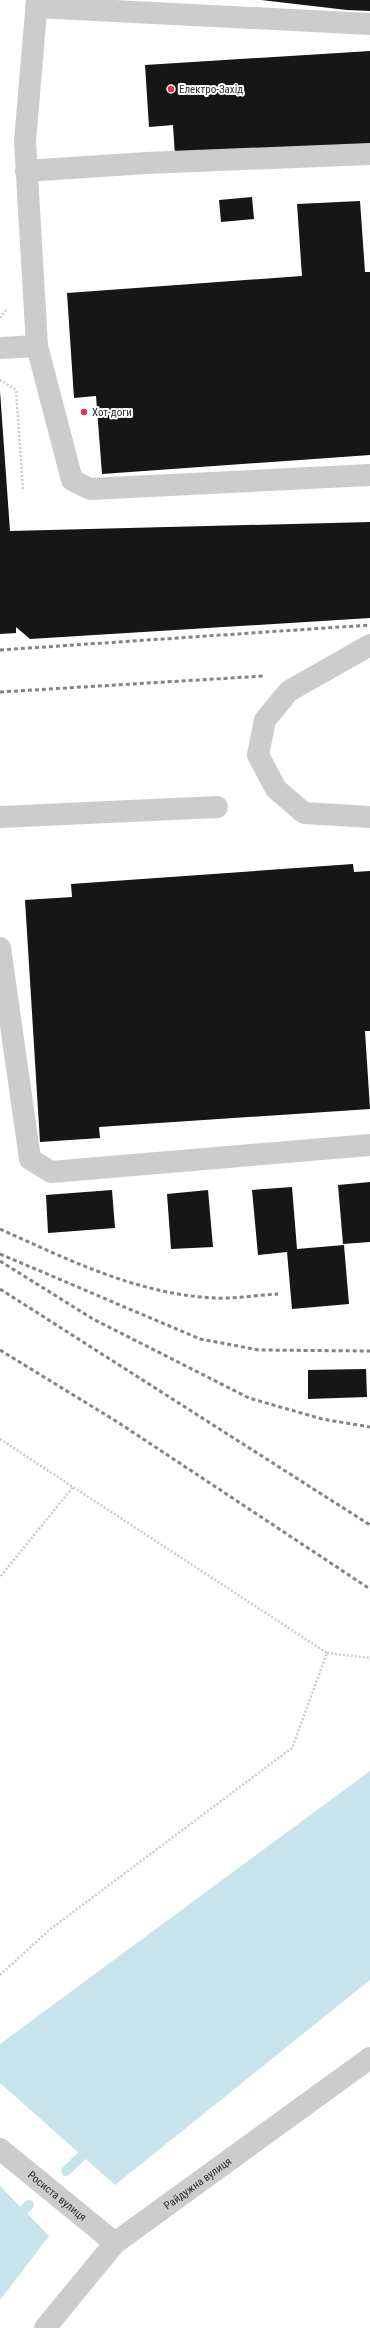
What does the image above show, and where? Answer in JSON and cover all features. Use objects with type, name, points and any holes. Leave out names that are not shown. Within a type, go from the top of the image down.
[{"type":"street","points":[[370,24],[37,4],[24,141],[37,346],[72,480],[90,489],[370,475]]},
{"type":"street","points":[[26,171],[154,163],[370,154]]},
{"type":"street","points":[[0,348],[37,346]]},
{"type":"street","points":[[370,645],[289,691],[265,720],[258,755],[276,789],[304,813],[370,817]]},
{"type":"street","points":[[0,817],[217,807]]},
{"type":"street","points":[[0,948],[30,1159],[51,1172],[370,1145]]},
{"type":"street","name":"Райдужна вулиця","points":[[44,2328],[115,2243],[370,2058]]},
{"type":"street","name":"Росиста вулиця","points":[[0,2149],[115,2243]]},
{"type":"path","points":[[0,380],[16,390],[23,489]]},
{"type":"path","points":[[0,1439],[327,1653],[370,1658]]},
{"type":"path","points":[[0,1577],[73,1487]]},
{"type":"path","points":[[0,1975],[48,1931],[292,1748],[327,1653]]},
{"type":"water","points":[[370,1771],[370,1980],[115,2185],[0,2083],[0,2044]]},
{"type":"water","points":[[0,2186],[49,2236],[0,2300]]},
{"type":"building","points":[[261,0],[370,0],[370,11],[347,10]]},
{"type":"building","points":[[370,51],[370,144],[175,156],[173,125],[149,127],[145,65]]},
{"type":"building","points":[[252,197],[254,219],[221,222],[219,200]]},
{"type":"building","points":[[360,201],[365,272],[370,272],[370,455],[102,474],[96,396],[74,398],[67,293],[302,276],[297,204]]},
{"type":"building","points":[[0,391],[10,531],[370,522],[370,618],[30,639],[16,627],[16,633],[0,634]]},
{"type":"building","points":[[353,864],[354,872],[370,871],[370,1031],[365,1031],[370,1109],[99,1127],[100,1138],[40,1142],[25,900],[72,897],[71,884]]},
{"type":"building","points":[[370,1182],[370,1242],[343,1244],[338,1185]]},
{"type":"building","points":[[292,1187],[297,1249],[344,1245],[349,1304],[292,1309],[287,1252],[258,1255],[252,1190]]},
{"type":"building","points":[[112,1190],[115,1228],[48,1233],[46,1195]]},
{"type":"building","points":[[208,1190],[213,1247],[171,1249],[167,1194]]},
{"type":"building","points":[[366,1369],[367,1397],[308,1399],[308,1370]]},
{"type":"waterway","points":[[66,2171],[91,2147]]},
{"type":"waterway","points":[[0,2232],[29,2205]]},
{"type":"railway","points":[[0,650],[370,625]]},
{"type":"railway","points":[[0,692],[264,676]]},
{"type":"railway","points":[[0,1229],[104,1274],[158,1290],[214,1298],[278,1294]]},
{"type":"railway","points":[[0,1254],[200,1339],[259,1350],[370,1351]]},
{"type":"railway","points":[[0,1261],[93,1319],[249,1398],[322,1419],[370,1427]]},
{"type":"railway","points":[[0,1289],[370,1525]]},
{"type":"railway","points":[[0,1350],[119,1423],[370,1589]]},
{"type":"place","name":"Електро-Захід","points":[[171,89]]},
{"type":"place","name":"Хот-доги","points":[[84,412]]}]
